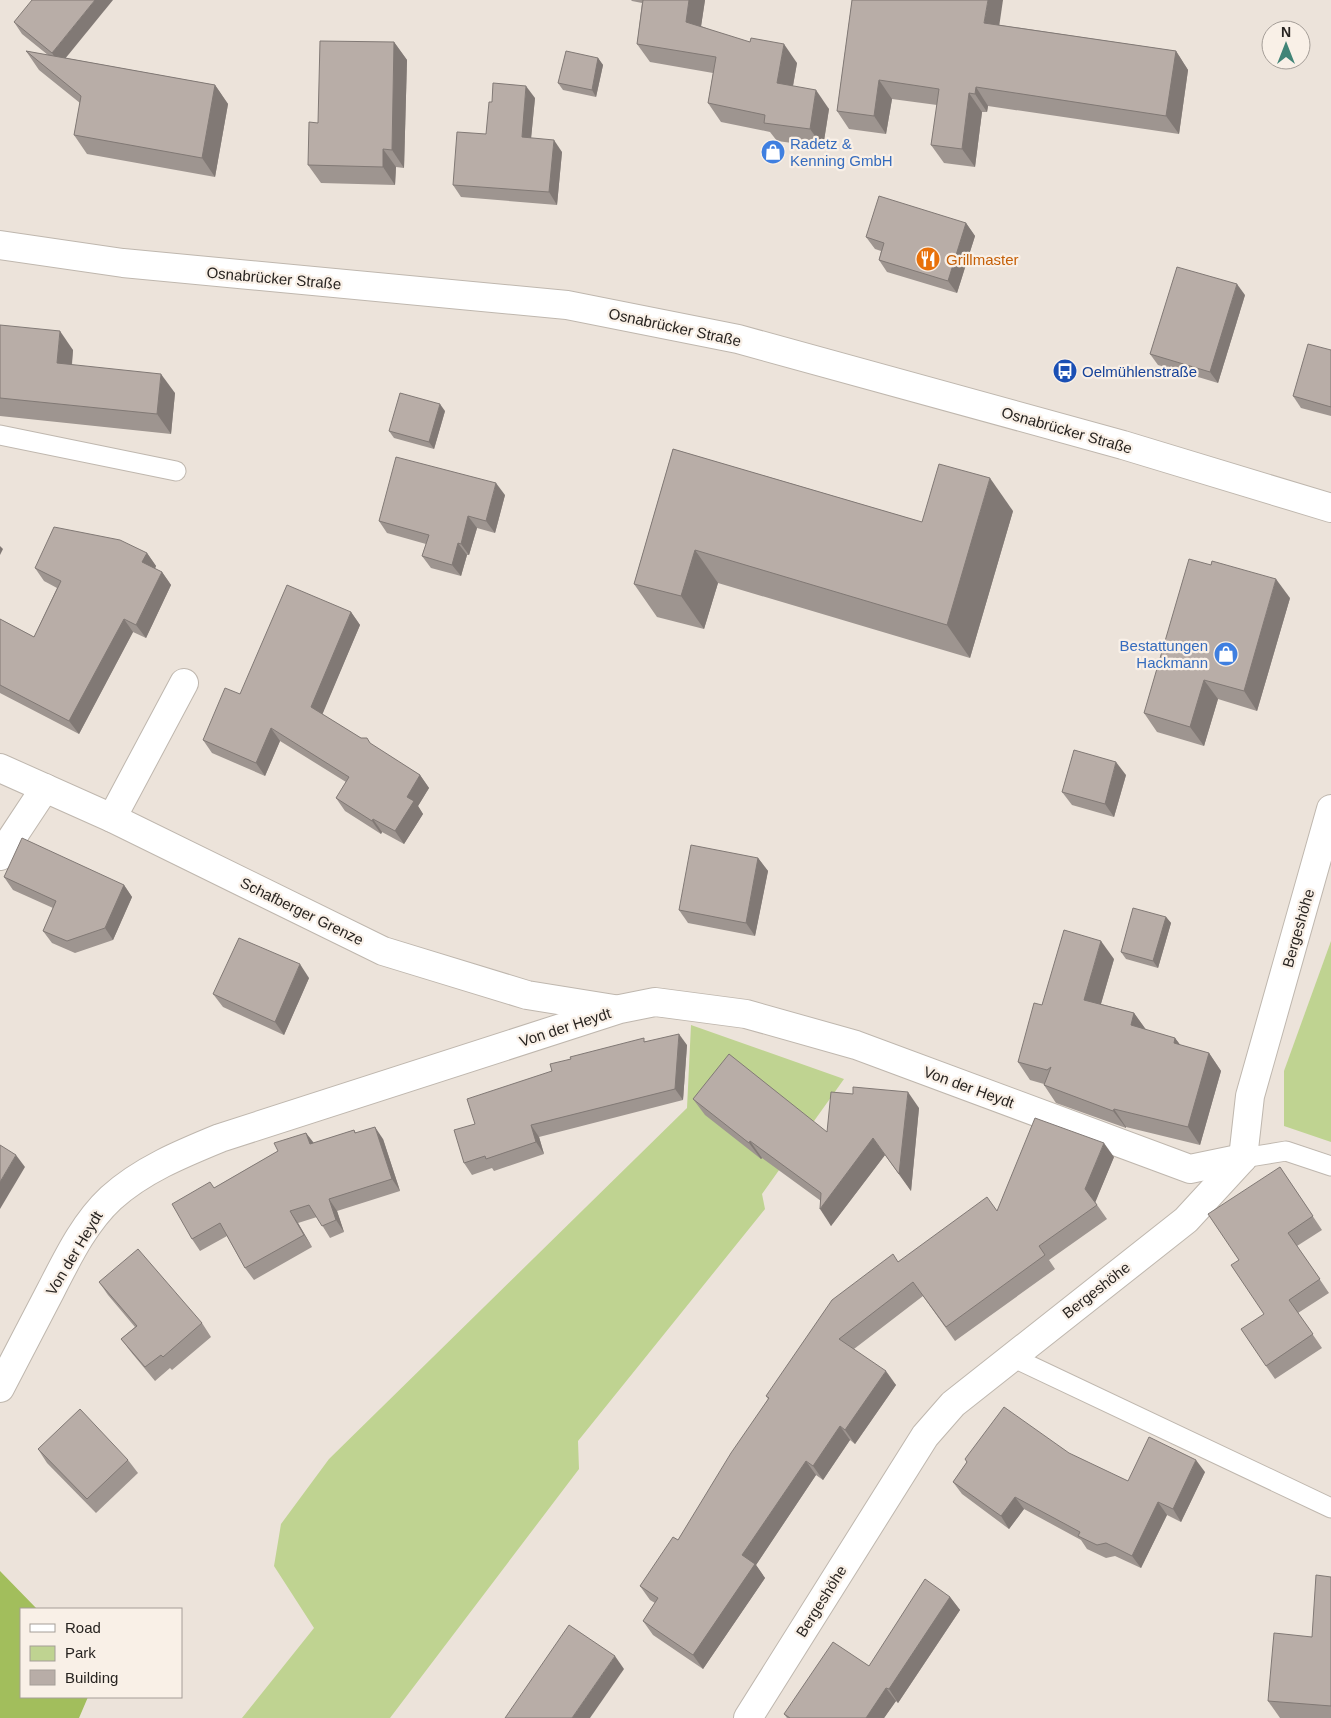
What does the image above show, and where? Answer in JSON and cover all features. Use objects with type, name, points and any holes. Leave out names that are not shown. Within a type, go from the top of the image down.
[{"type":"street","name":"Osnabrücker Straße","points":[[0,245],[123,264],[566,306],[642,320],[738,339],[1123,445],[1331,508]]},
{"type":"street","points":[[112,818],[184,683]]},
{"type":"street","name":"Schafberger Grenze","points":[[0,768],[112,818],[383,951],[527,994],[620,1009]]},
{"type":"street","points":[[0,856],[45,788]]},
{"type":"street","name":"Bergeshöhe","points":[[748,1718],[925,1436],[953,1404],[1186,1220],[1242,1158],[1250,1096],[1331,809]]},
{"type":"street","name":"Von der Heydt","points":[[0,1388],[63,1266],[100,1209],[126,1186],[164,1162],[220,1138],[620,1009],[656,1002],[746,1014],[856,1045],[1190,1169],[1242,1158]]},
{"type":"lane","points":[[0,434],[176,472]]},
{"type":"lane","points":[[1242,1158],[1286,1151],[1331,1166]]},
{"type":"lane","points":[[1012,1357],[1331,1508]]},
{"type":"green space","points":[[1331,941],[1331,1142],[1284,1126],[1284,1071]]},
{"type":"green space","points":[[691,1025],[844,1079],[762,1194],[765,1209],[578,1441],[579,1469],[390,1718],[242,1718],[314,1628],[274,1566],[281,1524],[329,1459],[687,1108]]},
{"type":"green space","points":[[0,1571],[36,1608],[20,1608],[20,1698],[88,1698],[79,1718],[0,1718]]},
{"type":"building","points":[[32,0],[95,0],[52,53],[14,22]]},
{"type":"building","points":[[643,0],[689,0],[686,22],[750,42],[751,38],[784,44],[777,83],[816,90],[810,129],[764,123],[765,115],[708,103],[716,57],[637,44]]},
{"type":"building","points":[[852,0],[988,0],[984,23],[1176,51],[1166,116],[976,87],[975,94],[969,93],[962,149],[931,145],[939,89],[879,80],[874,116],[837,111]]},
{"type":"building","points":[[320,41],[394,42],[392,150],[383,149],[383,167],[308,165],[309,122],[318,123]]},
{"type":"building","points":[[26,51],[215,85],[202,158],[74,135],[81,96]]},
{"type":"building","points":[[566,51],[598,58],[592,90],[558,83]]},
{"type":"building","points":[[493,83],[526,86],[522,137],[554,140],[549,192],[453,185],[457,132],[486,134],[489,102],[492,102]]},
{"type":"building","points":[[879,196],[966,223],[948,281],[879,260],[884,243],[866,237]]},
{"type":"building","points":[[1177,267],[1237,284],[1210,372],[1150,354]]},
{"type":"building","points":[[0,325],[60,331],[57,363],[161,374],[157,414],[0,398]]},
{"type":"building","points":[[1308,344],[1331,350],[1331,407],[1293,396]]},
{"type":"building","points":[[400,393],[440,404],[429,442],[389,431]]},
{"type":"building","points":[[673,449],[922,522],[939,464],[990,478],[947,625],[695,550],[681,596],[634,584]]},
{"type":"building","points":[[396,457],[496,483],[486,521],[468,516],[461,544],[458,543],[452,565],[422,556],[429,535],[379,521]]},
{"type":"building","points":[[54,527],[120,540],[147,553],[142,562],[162,572],[136,625],[124,619],[69,721],[0,685],[0,619],[34,637],[61,581],[35,568]]},
{"type":"building","name":"Bestattungen Hackmann","points":[[1189,559],[1211,565],[1212,561],[1276,579],[1244,691],[1204,680],[1190,727],[1144,713]]},
{"type":"building","points":[[287,585],[351,612],[311,707],[361,738],[367,738],[370,743],[420,775],[407,797],[414,801],[395,831],[373,819],[372,821],[336,798],[349,777],[271,728],[256,763],[203,740],[225,688],[240,694]]},
{"type":"building","points":[[1074,750],[1116,762],[1105,804],[1062,792]]},
{"type":"building","points":[[22,838],[124,885],[105,928],[67,941],[43,931],[56,901],[4,877]]},
{"type":"building","points":[[691,845],[758,858],[746,923],[679,910]]},
{"type":"building","points":[[1133,908],[1166,917],[1153,961],[1121,952]]},
{"type":"building","points":[[1064,930],[1101,941],[1084,1000],[1134,1013],[1131,1025],[1175,1038],[1174,1043],[1209,1053],[1188,1127],[1114,1109],[1113,1111],[1044,1085],[1051,1067],[1047,1070],[1018,1062],[1034,1003],[1042,1005]]},
{"type":"building","points":[[239,938],[300,964],[275,1022],[213,994]]},
{"type":"building","points":[[679,1034],[675,1089],[531,1125],[536,1142],[486,1159],[485,1156],[464,1163],[454,1130],[475,1124],[467,1099],[552,1071],[550,1064],[571,1059],[570,1057],[644,1038],[644,1042]]},
{"type":"building","points":[[729,1054],[827,1132],[831,1092],[853,1094],[853,1087],[908,1092],[899,1174],[873,1138],[820,1209],[821,1193],[750,1141],[749,1143],[693,1099]]},
{"type":"building","points":[[1035,1118],[1104,1143],[1085,1189],[1097,1205],[1039,1246],[1045,1255],[946,1327],[913,1282],[839,1339],[886,1371],[845,1430],[840,1426],[813,1466],[806,1461],[742,1555],[755,1564],[693,1655],[643,1621],[658,1598],[640,1586],[673,1537],[678,1540],[731,1453],[769,1398],[766,1396],[832,1300],[893,1254],[898,1262],[987,1197],[997,1211]]},
{"type":"building","points":[[375,1127],[392,1179],[329,1199],[336,1220],[322,1226],[309,1205],[290,1211],[304,1235],[245,1268],[220,1223],[192,1239],[172,1204],[210,1182],[214,1188],[278,1151],[274,1143],[306,1133],[310,1144],[354,1130],[355,1133]]},
{"type":"building","points":[[0,1145],[16,1155],[0,1182]]},
{"type":"building","points":[[1280,1167],[1313,1216],[1288,1233],[1320,1279],[1289,1300],[1313,1334],[1266,1366],[1241,1329],[1264,1314],[1231,1265],[1239,1260],[1208,1214]]},
{"type":"building","points":[[138,1249],[202,1323],[163,1357],[161,1355],[145,1367],[121,1339],[137,1326],[99,1282]]},
{"type":"building","points":[[1004,1407],[1069,1453],[1128,1481],[1149,1437],[1196,1460],[1173,1509],[1158,1502],[1132,1556],[1106,1543],[1097,1545],[1078,1536],[1080,1532],[1015,1497],[1001,1516],[953,1482],[967,1462],[965,1459]]},
{"type":"building","points":[[80,1409],[128,1460],[87,1499],[38,1449]]},
{"type":"building","points":[[1316,1575],[1331,1577],[1331,1706],[1268,1701],[1274,1633],[1312,1637]]},
{"type":"building","points":[[925,1579],[950,1597],[889,1689],[886,1688],[866,1718],[790,1718],[784,1714],[833,1642],[869,1666]]},
{"type":"building","points":[[569,1625],[615,1656],[572,1718],[505,1718]]},
{"type":"place","name":"Radetz & Kenning GmbH","points":[[773,152]]},
{"type":"place","name":"Grillmaster","points":[[928,259]]},
{"type":"place","name":"Oelmühlenstraße","points":[[1065,371]]},
{"type":"place","name":"Bestattungen Hackmann","points":[[1226,654]]}]
